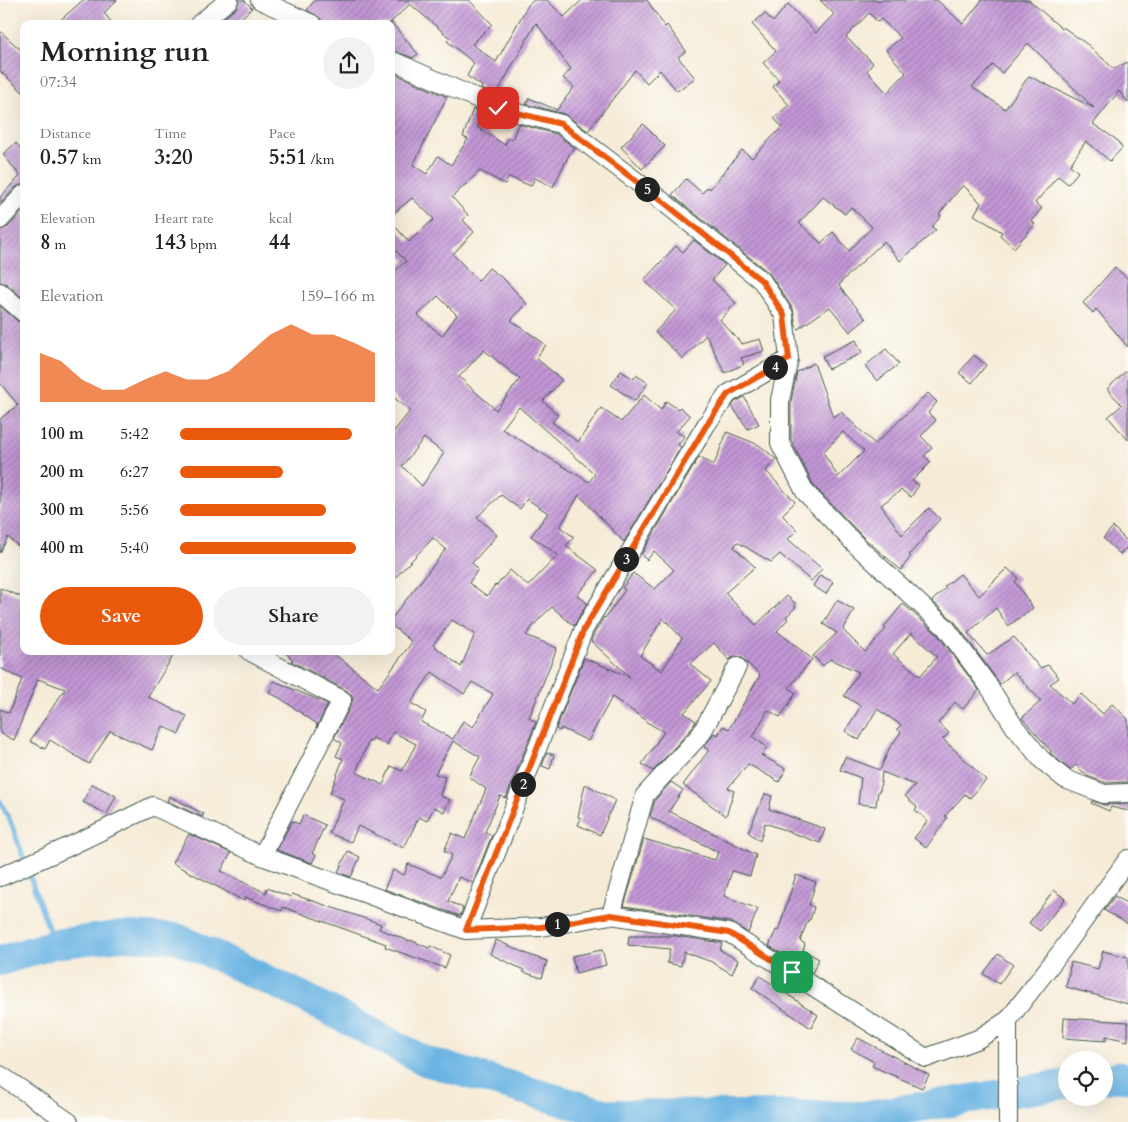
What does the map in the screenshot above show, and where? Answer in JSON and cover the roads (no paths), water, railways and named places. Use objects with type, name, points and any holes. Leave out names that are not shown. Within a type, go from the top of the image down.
[{"type":"street","points":[[204,20],[229,0]]},
{"type":"street","points":[[260,0],[303,20]]},
{"type":"street","points":[[395,62],[498,108],[561,124],[661,200],[762,281],[784,315],[789,359],[780,400],[780,443],[805,492],[857,546],[946,628],[1014,726],[1042,760],[1065,779],[1096,791],[1104,794],[1128,793]]},
{"type":"street","points":[[0,220],[20,198]]},
{"type":"street","points":[[0,292],[20,310]]},
{"type":"street","points":[[466,930],[584,629],[706,426],[728,394],[789,359]]},
{"type":"street","points":[[257,655],[342,700],[262,856]]},
{"type":"street","points":[[611,915],[645,795],[700,734],[737,667]]},
{"type":"street","points":[[0,877],[68,848],[153,806],[262,856],[466,930],[541,927],[611,915],[729,933],[926,1058],[1008,1027],[1128,859]]},
{"type":"street","points":[[1008,1027],[1008,1122]]},
{"type":"street","points":[[0,1075],[69,1122]]},
{"type":"waterway","points":[[0,801],[11,823],[54,944]]},
{"type":"waterway","points":[[0,961],[54,944],[120,936],[177,938],[300,995],[425,1061],[607,1114],[862,1116],[1058,1085]]},
{"type":"waterway","points":[[1113,1077],[1119,1076],[1128,1078]]}]
